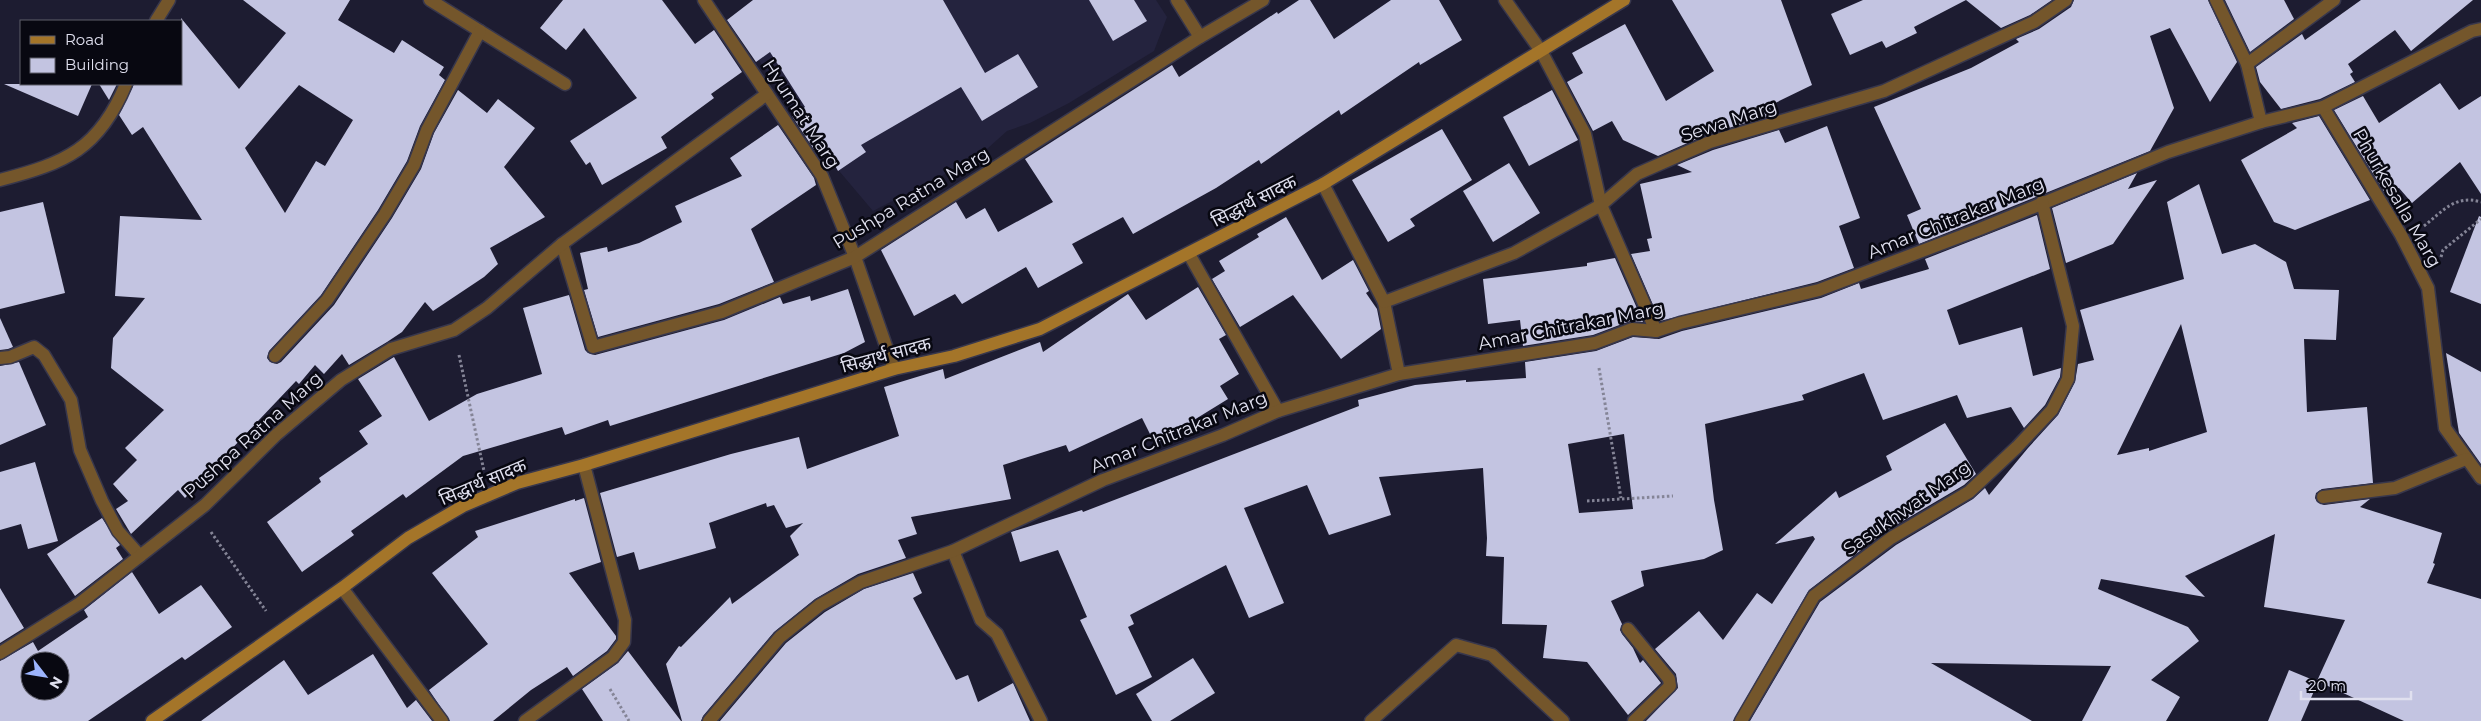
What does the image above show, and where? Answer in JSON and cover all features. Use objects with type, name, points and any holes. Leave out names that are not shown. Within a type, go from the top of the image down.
[{"type":"street","points":[[157,20],[169,0]]},
{"type":"street","points":[[430,0],[565,84]]},
{"type":"street","name":"Hyumat Marg","points":[[704,0],[822,176],[855,257],[894,369]]},
{"type":"street","points":[[1177,0],[1200,37]]},
{"type":"street","name":"Pushpa Ratna Marg","points":[[562,244],[593,347],[722,312],[855,257],[1200,37],[1263,0]]},
{"type":"street","points":[[1505,0],[1541,51],[1585,134],[1601,205],[1656,331]]},
{"type":"street","name":"सिद्धार्थ सादक","points":[[152,721],[342,588],[408,538],[463,506],[517,482],[584,465],[894,369],[954,356],[1040,329],[1323,184],[1624,0]]},
{"type":"street","name":"Sewa Marg","points":[[1384,302],[1514,253],[1601,205],[1637,174],[1710,142],[1884,91],[2034,22],[2066,0]]},
{"type":"street","points":[[2216,0],[2247,64],[2261,122]]},
{"type":"street","points":[[2247,64],[2334,0]]},
{"type":"street","name":"Amar Chitrakar Marg","points":[[709,721],[780,637],[820,605],[861,582],[953,550],[1104,480],[1278,412],[1400,374],[1595,344],[1632,329],[1656,331],[1819,290],[1980,229],[2168,152],[2261,122],[2323,108],[2472,31],[2481,30]]},
{"type":"street","points":[[275,356],[327,300],[385,214],[414,165],[427,130],[480,31]]},
{"type":"street","points":[[0,180],[26,174],[65,159],[86,145],[102,130],[116,107],[126,85]]},
{"type":"street","name":"Pushpa Ratna Marg","points":[[0,653],[80,603],[140,556],[196,511],[298,415],[341,380],[391,349],[454,330],[487,308],[562,244],[767,94]]},
{"type":"street","name":"Phurkesalla Marg","points":[[2323,108],[2401,235],[2420,270],[2429,292],[2445,428],[2481,478]]},
{"type":"street","points":[[1323,184],[1384,302],[1400,374]]},
{"type":"street","name":"Sasukhwat Marg","points":[[1741,721],[1814,596],[1892,538],[1969,492],[2017,447],[2052,410],[2068,379],[2073,326],[2042,202]]},
{"type":"street","points":[[1189,254],[1278,412]]},
{"type":"street","points":[[0,358],[10,357],[34,347],[44,355],[71,400],[80,450],[102,501],[118,531],[140,556]]},
{"type":"street","points":[[2323,497],[2396,488],[2466,459]]},
{"type":"street","points":[[525,721],[614,657],[624,642],[625,620],[584,465]]},
{"type":"street","points":[[953,550],[981,620],[997,634],[1041,721]]},
{"type":"street","points":[[342,588],[442,721]]},
{"type":"street","points":[[1628,629],[1670,679],[1670,686],[1634,721]]},
{"type":"street","points":[[1371,721],[1456,645],[1492,655],[1563,721]]},
{"type":"path","points":[[2421,228],[2455,201],[2473,199],[2481,202]]},
{"type":"path","points":[[2429,292],[2443,250],[2481,218]]},
{"type":"path","points":[[454,330],[482,466],[492,494]]},
{"type":"path","points":[[1595,344],[1621,498]]},
{"type":"path","points":[[1587,501],[1673,496]]},
{"type":"path","points":[[196,511],[280,631]]},
{"type":"path","points":[[598,668],[629,721]]},
{"type":"shaded area","points":[[859,0],[1156,0],[1167,17],[1154,51],[1069,103],[1030,123],[1007,131],[978,157],[873,211],[807,133],[755,54]]},
{"type":"building","points":[[243,0],[350,0],[338,20],[394,53],[402,40],[444,67],[439,75],[445,80],[420,126],[407,161],[378,210],[321,295],[269,351],[267,358],[270,362],[277,364],[281,362],[334,305],[392,218],[421,169],[434,133],[458,90],[487,113],[498,99],[535,128],[504,167],[545,217],[490,248],[498,264],[484,277],[433,311],[425,302],[402,332],[387,342],[349,365],[342,354],[324,374],[315,365],[299,384],[296,381],[185,498],[178,490],[131,534],[116,509],[128,501],[113,484],[137,460],[125,448],[164,410],[111,368],[113,338],[145,298],[115,296],[120,216],[202,220],[143,127],[132,135],[119,115],[134,85],[182,85],[181,18],[239,89],[286,33]],"holes":[[[299,85],[353,120],[325,166],[316,161],[285,213],[245,148]]]},
{"type":"building","points":[[563,0],[662,0],[695,44],[714,30],[742,72],[711,94],[714,98],[661,137],[667,148],[602,185],[590,162],[586,165],[570,141],[637,98],[584,28],[566,50],[540,28]]},
{"type":"building","points":[[753,0],[943,0],[985,73],[1018,54],[1038,87],[982,121],[961,87],[861,145],[866,152],[838,171],[825,147],[815,151],[792,116],[805,107],[770,52],[756,62],[727,20]]},
{"type":"building","points":[[1089,0],[1134,0],[1147,21],[1113,41]]},
{"type":"building","points":[[1299,0],[1310,0],[1334,39],[1391,0],[1439,0],[1462,40],[1420,65],[1419,62],[1341,115],[1339,110],[1261,164],[1259,160],[1216,188],[1133,234],[1123,217],[1072,244],[1083,263],[1038,288],[1026,267],[962,304],[955,294],[914,316],[881,250],[956,202],[966,219],[985,208],[998,232],[1053,202],[1025,159],[1172,65],[1179,77],[1277,12],[1278,14]]},
{"type":"building","points":[[1672,0],[1781,0],[1812,85],[1769,106],[1773,115],[1708,134],[1658,156],[1623,140],[1612,121],[1593,131],[1567,82],[1583,73],[1572,53],[1625,24],[1666,101],[1714,71]]},
{"type":"building","points":[[1863,0],[1966,0],[1914,27],[1917,33],[1886,48],[1882,41],[1850,55],[1831,14]]},
{"type":"building","points":[[1966,0],[2052,0],[2030,15],[2001,28]]},
{"type":"building","points":[[2074,0],[2208,0],[2237,62],[2210,102],[2170,28],[2150,36],[2174,108],[2150,151],[1919,244],[1907,215],[1921,209],[1874,107],[1971,68],[2019,42],[2016,39],[2039,29],[2071,7]]},
{"type":"building","points":[[2225,0],[2284,0],[2294,19],[2250,52]]},
{"type":"building","points":[[2361,0],[2473,0],[2411,51],[2395,30],[2348,64],[2353,72],[2350,74],[2355,82],[2320,99],[2281,109],[2260,82],[2256,67],[2302,34],[2305,40]]},
{"type":"building","points":[[2440,83],[2459,110],[2481,96],[2481,194],[2460,162],[2412,203],[2399,188],[2385,193],[2334,110],[2363,96],[2379,123]]},
{"type":"building","points":[[4,84],[92,85],[78,116]]},
{"type":"building","points":[[100,85],[116,85],[109,100]]},
{"type":"building","points":[[1552,90],[1578,140],[1529,166],[1503,117]]},
{"type":"building","points":[[2319,116],[2370,200],[2295,230],[2274,222],[2241,160],[2297,128],[2292,123]]},
{"type":"building","points":[[778,125],[814,178],[816,185],[751,229],[774,282],[719,304],[598,337],[584,290],[588,289],[580,253],[607,247],[608,252],[639,243],[682,222],[675,206],[742,176],[730,158]]},
{"type":"building","points":[[1827,126],[1860,218],[1839,226],[1854,268],[1817,282],[1660,321],[1631,254],[1650,251],[1647,239],[1652,238],[1640,184],[1692,172],[1677,165],[1713,150],[1779,130],[1785,143]]},
{"type":"building","points":[[1442,129],[1472,180],[1410,219],[1415,226],[1388,242],[1352,180]]},
{"type":"building","points":[[1509,163],[1540,213],[1493,242],[1463,191]]},
{"type":"building","points":[[2137,173],[2128,189],[2157,180],[2113,244],[2066,263],[2052,208]]},
{"type":"building","points":[[2199,184],[2222,254],[2255,244],[2286,262],[2294,289],[2339,290],[2336,340],[2304,339],[2307,412],[2367,407],[2373,483],[2322,489],[2316,493],[2315,498],[2317,502],[2324,505],[2370,499],[2360,507],[2442,533],[2433,563],[2435,564],[2427,583],[2481,599],[2481,721],[2404,721],[2317,681],[2345,620],[2264,607],[2275,534],[2185,576],[2205,597],[2101,579],[2098,589],[2188,627],[2199,641],[2151,680],[2180,697],[2166,721],[2082,721],[2111,666],[1931,663],[2032,721],[1750,721],[1820,602],[1896,545],[1973,499],[1985,488],[1989,495],[2058,415],[2075,382],[2078,364],[2094,360],[2080,310],[2184,279],[2167,202]],"holes":[[[2181,324],[2207,432],[2149,451],[2149,448],[2117,455]]]},
{"type":"building","points":[[43,202],[65,293],[0,309],[0,212]]},
{"type":"building","points":[[2037,215],[2050,269],[1947,310],[1959,345],[2022,327],[2033,376],[2061,368],[2060,377],[2045,405],[2024,428],[2011,407],[1967,418],[1957,395],[1883,420],[1864,373],[1802,395],[1804,400],[1705,424],[1714,500],[1723,550],[1704,559],[1641,571],[1644,586],[1611,601],[1622,624],[1620,630],[1622,634],[1633,648],[1640,663],[1643,660],[1661,683],[1628,715],[1587,662],[1543,658],[1547,625],[1502,624],[1504,557],[1486,556],[1487,538],[1483,468],[1379,477],[1391,515],[1329,535],[1307,485],[1244,508],[1284,603],[1249,618],[1226,565],[1130,615],[1134,624],[1128,627],[1152,677],[1116,695],[1080,620],[1087,617],[1058,550],[1020,562],[1011,532],[1082,510],[1083,512],[1359,406],[1358,400],[1415,385],[1466,380],[1466,382],[1526,378],[1525,362],[1596,351],[1633,337],[1659,339],[1682,331],[1821,298],[1859,283],[1861,289],[1929,269],[1925,259]],"holes":[[[1624,434],[1633,509],[1579,513],[1568,444]]]},
{"type":"building","points":[[2479,216],[2481,217],[2481,304],[2450,292]]},
{"type":"building","points":[[1286,217],[1322,280],[1353,260],[1369,291],[1366,293],[1377,309],[1381,329],[1341,359],[1293,295],[1240,327],[1212,279],[1225,271],[1219,261],[1259,237],[1257,234]]},
{"type":"building","points":[[1615,258],[1643,322],[1630,321],[1593,335],[1523,346],[1520,320],[1488,324],[1483,279],[1587,266],[1587,263]]},
{"type":"building","points":[[1198,287],[1226,335],[1219,339],[1239,374],[1220,386],[1228,399],[1155,444],[1142,418],[1069,452],[1066,445],[1003,465],[1011,499],[911,517],[917,534],[898,540],[906,558],[858,574],[815,599],[774,632],[703,716],[701,721],[682,721],[666,664],[679,646],[681,647],[730,597],[732,604],[799,555],[790,536],[803,523],[786,528],[774,505],[767,507],[766,503],[709,523],[716,548],[639,570],[634,552],[617,557],[600,493],[731,454],[799,437],[807,469],[899,436],[884,387],[943,369],[945,379],[1040,342],[1043,352],[1128,294],[1146,320]]},
{"type":"building","points":[[848,289],[865,342],[844,353],[610,426],[608,420],[565,435],[562,427],[463,456],[406,498],[403,494],[351,531],[354,535],[302,572],[267,522],[321,482],[319,478],[368,444],[359,431],[382,416],[358,379],[394,357],[429,421],[477,394],[542,374],[523,308],[569,295],[585,350],[595,355],[724,320],[780,297],[783,304],[810,296],[811,301]]},
{"type":"building","points":[[0,318],[13,347],[8,349],[0,350]]},
{"type":"building","points":[[2446,353],[2481,372],[2481,464],[2459,433]]},
{"type":"building","points":[[19,362],[46,425],[0,445],[0,366]]},
{"type":"building","points":[[1945,423],[1976,474],[1964,485],[1886,531],[1809,590],[1733,721],[1646,721],[1678,688],[1676,674],[1655,649],[1699,611],[1723,640],[1757,593],[1772,604],[1815,539],[1813,536],[1775,544],[1836,491],[1839,498],[1892,470],[1886,456]]},
{"type":"building","points":[[35,462],[58,541],[28,549],[21,524],[0,530],[0,472]]},
{"type":"building","points":[[584,498],[601,562],[569,573],[616,636],[616,639],[607,651],[573,676],[567,667],[531,690],[493,721],[450,721],[429,690],[488,644],[432,573],[478,537],[475,531],[575,499],[575,501]]},
{"type":"building","points":[[102,518],[120,545],[116,548],[123,559],[75,596],[47,554]]},
{"type":"building","points":[[132,572],[159,614],[201,585],[232,627],[185,660],[182,657],[88,721],[0,721],[0,661],[33,642],[38,651],[88,617],[84,610]]},
{"type":"building","points":[[913,573],[922,593],[913,598],[956,680],[968,675],[978,702],[1013,683],[1030,721],[720,721],[786,643],[825,612],[864,589]]},
{"type":"building","points":[[0,588],[24,628],[0,643]]},
{"type":"building","points":[[628,651],[681,721],[603,721],[582,689],[618,663]]},
{"type":"building","points":[[373,654],[407,708],[416,700],[432,721],[201,721],[284,660],[308,695]]},
{"type":"building","points":[[1193,658],[1215,693],[1170,721],[1152,721],[1136,694]]},
{"type":"building","points":[[2289,670],[2318,682],[2301,721],[2268,721]]}]
